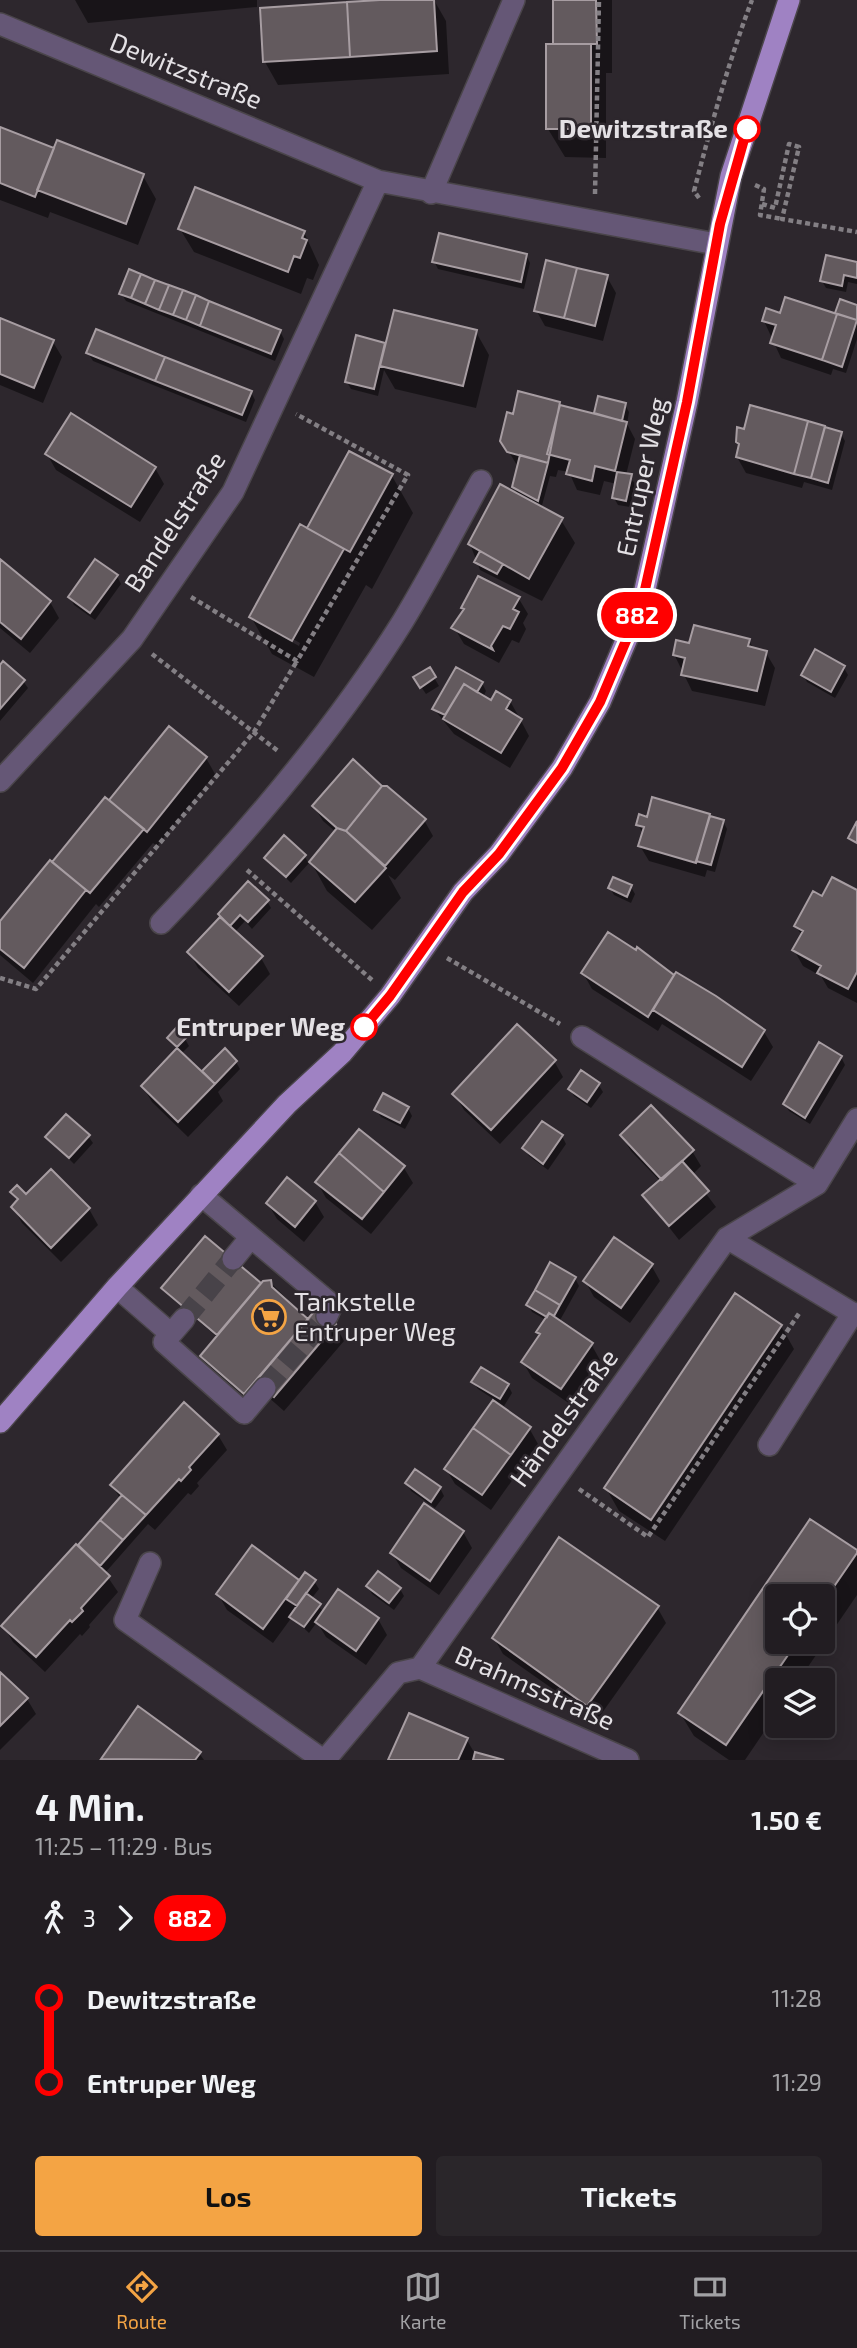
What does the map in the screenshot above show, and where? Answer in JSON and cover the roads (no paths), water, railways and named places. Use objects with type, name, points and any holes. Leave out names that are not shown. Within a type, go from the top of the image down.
[{"type":"main road","name":"Entruper Weg","points":[[0,1422],[201,1195],[287,1104],[342,1053],[390,996],[463,892],[499,854],[562,768],[600,702],[642,603],[687,402],[731,176],[789,0]]},
{"type":"street","points":[[431,193],[514,0]]},
{"type":"street","name":"Dewitzstraße","points":[[0,24],[378,181],[431,193],[718,234]]},
{"type":"street","name":"Bandelstraße","points":[[0,781],[132,639],[233,492],[378,181]]},
{"type":"street","points":[[161,923],[228,853],[299,767],[403,621],[481,481]]},
{"type":"street","points":[[582,1037],[817,1184]]},
{"type":"street","name":"Händelstraße","points":[[150,1563],[125,1620],[324,1760],[398,1673],[419,1668],[727,1238],[817,1184],[857,1119]]},
{"type":"street","points":[[201,1195],[332,1305],[327,1316]]},
{"type":"street","points":[[233,1259],[251,1237]]},
{"type":"street","points":[[727,1238],[855,1315],[769,1445]]},
{"type":"street","points":[[117,1287],[178,1326],[164,1342],[244,1413],[265,1388]]},
{"type":"street","name":"Brahmsstraße","points":[[419,1668],[628,1760]]},
{"type":"tunnel","points":[[184,1319],[233,1259]]},
{"type":"tunnel","points":[[265,1388],[327,1316]]},
{"type":"place","name":"Dewitzstraße","points":[[747,129]]},
{"type":"place","name":"Entruper Weg","points":[[364,1027]]},
{"type":"place","name":"Tankstelle Entruper Weg","points":[[269,1317]]}]
